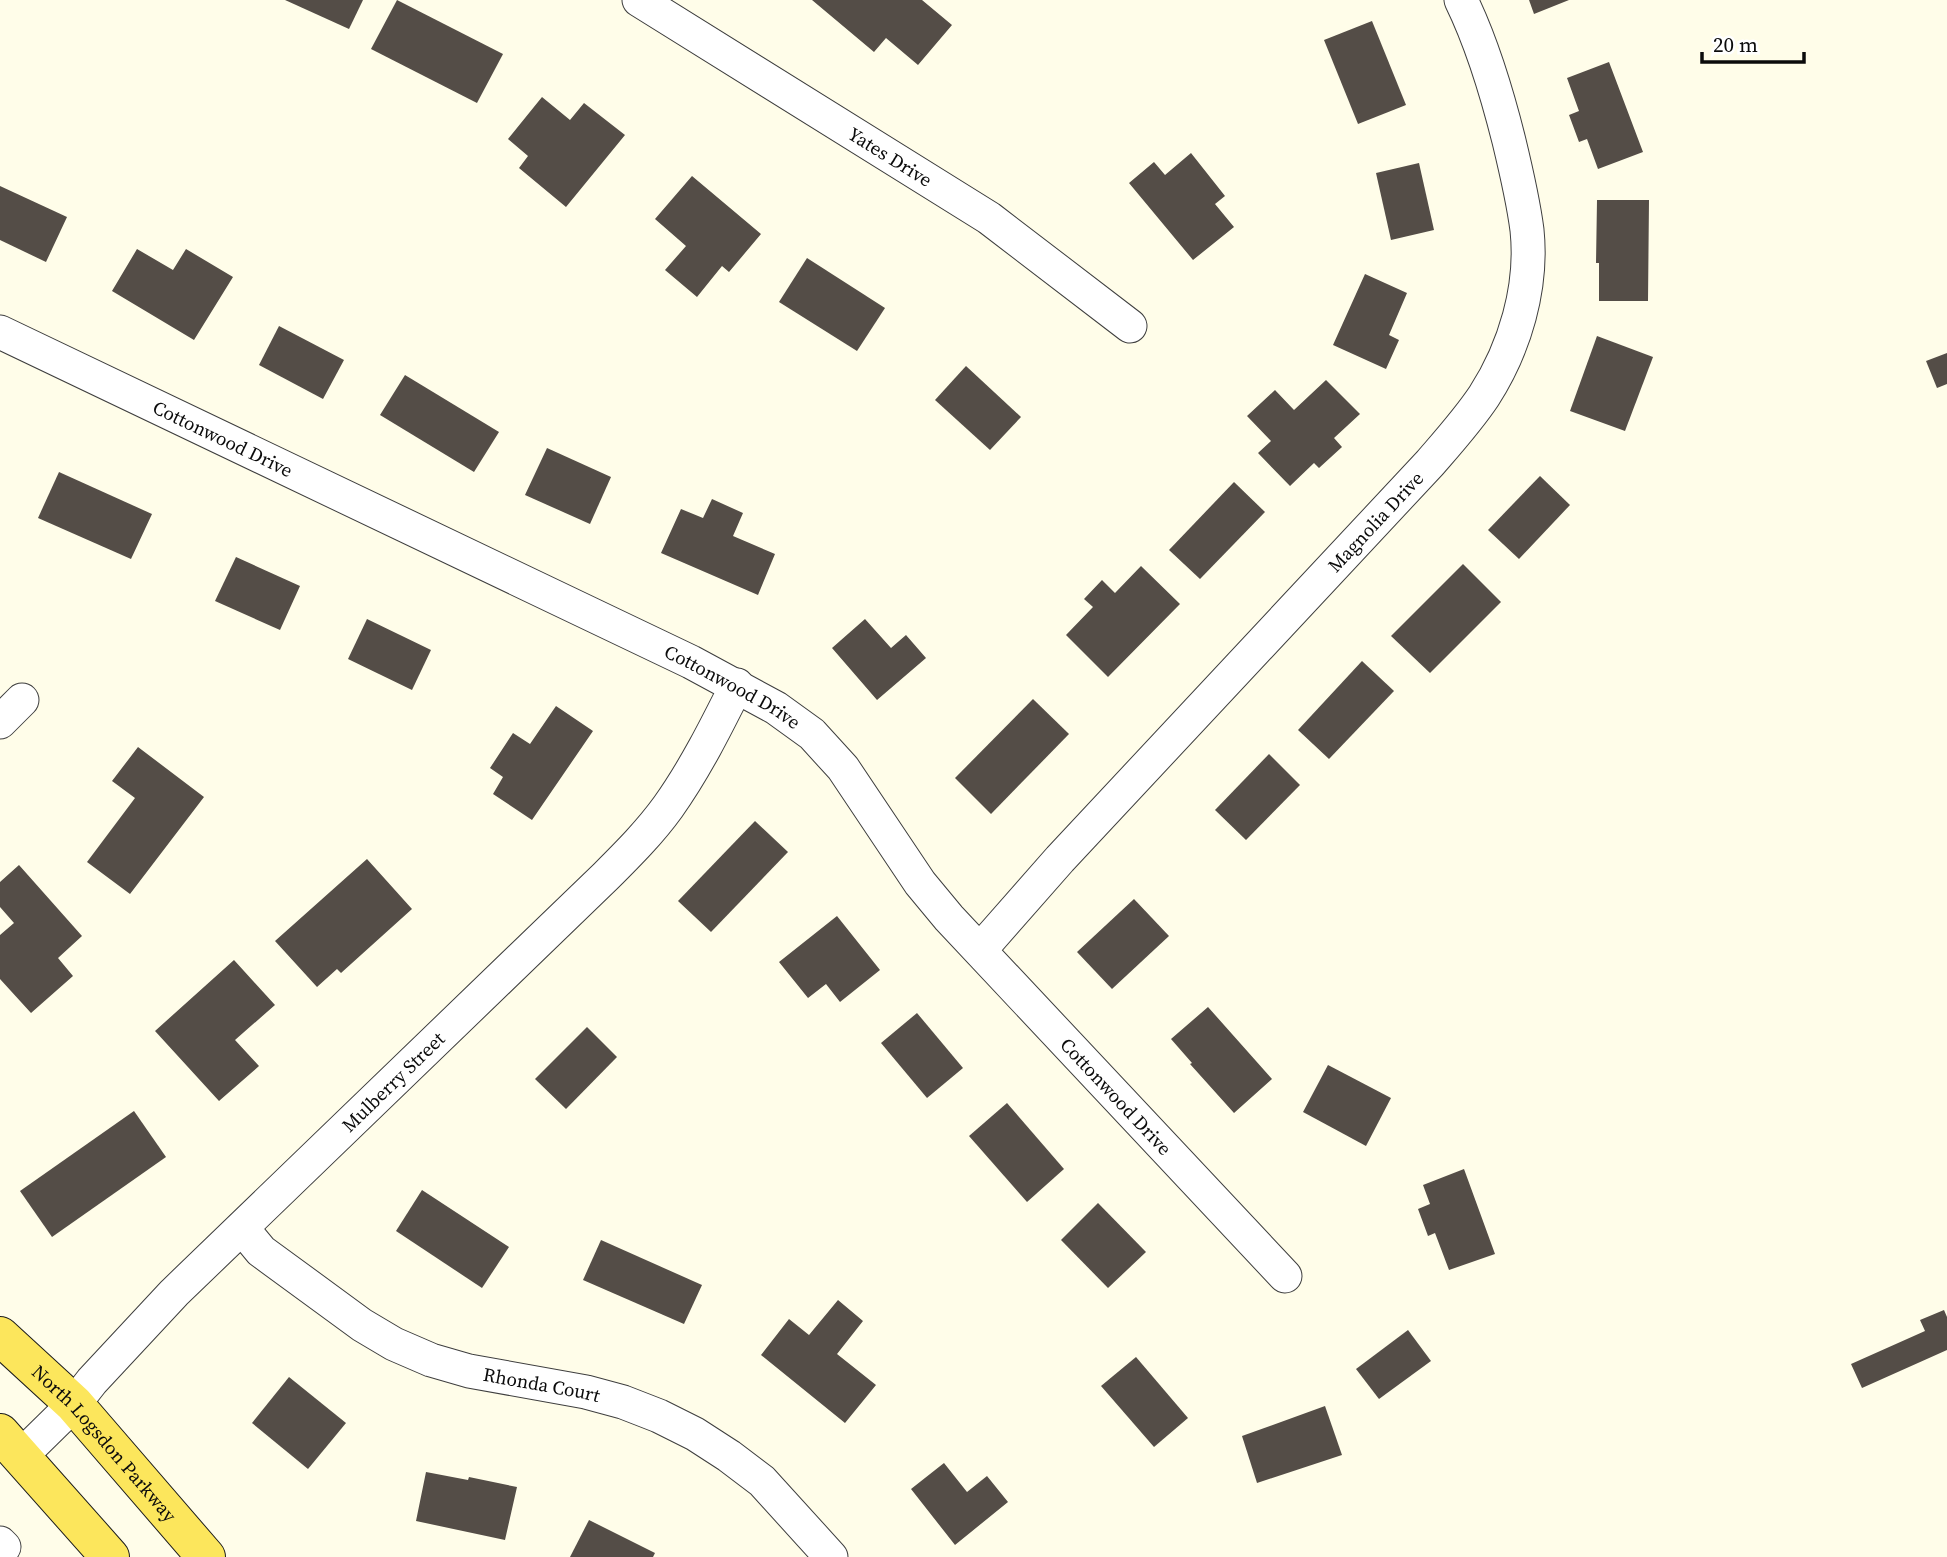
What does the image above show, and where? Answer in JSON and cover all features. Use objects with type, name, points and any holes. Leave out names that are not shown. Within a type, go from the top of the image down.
[{"type":"main road","name":"North Logsdon Parkway","points":[[0,1336],[74,1404],[206,1557]]},
{"type":"main road","points":[[10,1445],[110,1557]]},
{"type":"street","name":"Yates Drive","points":[[639,0],[989,218],[1130,326]]},
{"type":"street","name":"Magnolia Drive","points":[[980,950],[1060,859],[1430,463],[1484,396],[1505,359],[1519,318],[1527,276],[1527,232],[1521,189],[1499,100],[1461,0]]},
{"type":"street","name":"Cottonwood Drive","points":[[0,332],[691,662],[776,708],[812,734],[843,768],[920,883],[949,918],[1285,1276]]},
{"type":"street","name":"Mulberry Street","points":[[10,1445],[74,1404],[174,1293],[607,876],[667,808],[706,748],[737,685]]},
{"type":"street","name":"Rhonda Court","points":[[242,1228],[261,1251],[362,1325],[394,1344],[431,1360],[469,1371],[586,1392],[623,1402],[695,1434],[762,1481],[831,1557]]},
{"type":"street","points":[[0,1543],[4,1547],[0,1552]]},
{"type":"building","points":[[285,0],[363,0],[349,29]]},
{"type":"building","points":[[397,0],[503,54],[477,103],[371,49]]},
{"type":"building","points":[[812,0],[922,0],[952,25],[918,65],[886,38],[874,52]]},
{"type":"building","points":[[1529,0],[1569,0],[1534,14]]},
{"type":"building","points":[[1372,21],[1406,105],[1358,124],[1324,40]]},
{"type":"building","points":[[1609,62],[1643,152],[1598,169],[1587,139],[1579,142],[1569,115],[1579,111],[1567,78]]},
{"type":"building","points":[[542,97],[570,120],[584,103],[625,135],[566,207],[519,168],[528,156],[508,139]]},
{"type":"building","points":[[1191,153],[1225,196],[1215,204],[1234,227],[1193,260],[1129,183],[1154,162],[1165,175]]},
{"type":"building","points":[[1419,163],[1434,230],[1391,240],[1376,173]]},
{"type":"building","points":[[692,176],[761,234],[729,272],[722,266],[697,297],[665,270],[686,246],[655,219]]},
{"type":"building","points":[[0,186],[67,217],[46,262],[0,240]]},
{"type":"building","points":[[1597,200],[1649,200],[1648,301],[1599,301],[1599,263],[1596,263]]},
{"type":"building","points":[[137,249],[173,270],[186,249],[233,277],[194,340],[112,291]]},
{"type":"building","points":[[807,258],[885,308],[857,351],[779,302]]},
{"type":"building","points":[[1365,274],[1407,293],[1389,335],[1399,340],[1386,369],[1333,345]]},
{"type":"building","points":[[279,326],[344,360],[323,399],[259,365]]},
{"type":"building","points":[[1597,336],[1653,357],[1625,431],[1570,411]]},
{"type":"building","points":[[1947,353],[1947,384],[1937,388],[1926,361]]},
{"type":"building","points":[[966,366],[1021,417],[990,450],[935,400]]},
{"type":"building","points":[[405,375],[499,432],[474,472],[380,415]]},
{"type":"building","points":[[1326,380],[1360,414],[1334,438],[1342,447],[1319,468],[1314,463],[1290,486],[1258,453],[1271,441],[1247,416],[1275,390],[1294,410]]},
{"type":"building","points":[[547,448],[611,477],[590,524],[525,495]]},
{"type":"building","points":[[59,472],[152,514],[131,559],[38,518]]},
{"type":"building","points":[[1540,476],[1570,505],[1519,559],[1488,530]]},
{"type":"building","points":[[1234,482],[1265,512],[1200,579],[1169,550]]},
{"type":"building","points":[[712,499],[743,513],[733,536],[775,554],[758,595],[661,553],[681,509],[703,518]]},
{"type":"building","points":[[236,557],[300,586],[280,630],[215,601]]},
{"type":"building","points":[[1463,564],[1501,602],[1430,673],[1391,636]]},
{"type":"building","points":[[1141,566],[1180,604],[1108,677],[1066,635],[1093,607],[1084,599],[1102,580],[1115,593]]},
{"type":"building","points":[[367,619],[431,650],[412,690],[348,659]]},
{"type":"building","points":[[865,619],[891,648],[906,635],[926,658],[877,700],[832,648]]},
{"type":"building","points":[[1362,661],[1394,691],[1329,759],[1298,730]]},
{"type":"building","points":[[1033,699],[1069,734],[991,814],[955,778]]},
{"type":"building","points":[[556,706],[593,731],[532,820],[493,794],[503,777],[490,768],[513,733],[530,744]]},
{"type":"building","points":[[138,747],[204,797],[130,894],[87,862],[135,798],[112,781]]},
{"type":"building","points":[[1269,754],[1300,785],[1246,840],[1215,810]]},
{"type":"building","points":[[755,821],[788,852],[711,932],[678,901]]},
{"type":"building","points":[[367,859],[412,909],[341,973],[337,969],[317,987],[275,941]]},
{"type":"building","points":[[19,865],[82,936],[58,958],[73,976],[31,1013],[0,979],[0,935],[14,923],[0,907],[0,882]]},
{"type":"building","points":[[1134,899],[1169,936],[1112,989],[1077,952]]},
{"type":"building","points":[[837,916],[880,970],[840,1002],[826,984],[808,998],[779,962]]},
{"type":"building","points":[[234,960],[275,1005],[235,1040],[259,1066],[219,1101],[155,1031]]},
{"type":"building","points":[[1208,1007],[1272,1079],[1234,1113],[1171,1039]]},
{"type":"building","points":[[917,1013],[963,1068],[927,1098],[881,1043]]},
{"type":"building","points":[[587,1027],[617,1057],[566,1109],[535,1079]]},
{"type":"building","points":[[1328,1065],[1391,1098],[1366,1146],[1303,1112]]},
{"type":"building","points":[[1007,1103],[1064,1169],[1027,1202],[969,1136]]},
{"type":"building","points":[[134,1111],[166,1157],[52,1237],[20,1191]]},
{"type":"building","points":[[1464,1169],[1495,1254],[1449,1270],[1435,1233],[1428,1236],[1418,1209],[1430,1204],[1423,1185]]},
{"type":"building","points":[[422,1190],[509,1247],[482,1288],[396,1231]]},
{"type":"building","points":[[1098,1203],[1146,1252],[1108,1288],[1061,1240]]},
{"type":"building","points":[[601,1240],[702,1285],[684,1324],[583,1280]]},
{"type":"building","points":[[838,1300],[863,1321],[837,1354],[876,1385],[845,1423],[761,1355],[789,1319],[809,1335]]},
{"type":"building","points":[[1944,1310],[1947,1317],[1947,1350],[1862,1388],[1851,1364],[1925,1331],[1920,1320]]},
{"type":"building","points":[[1408,1330],[1431,1361],[1379,1399],[1356,1369]]},
{"type":"building","points":[[1136,1357],[1188,1418],[1154,1447],[1101,1386]]},
{"type":"building","points":[[289,1377],[346,1423],[308,1469],[252,1423]]},
{"type":"building","points":[[1325,1406],[1342,1455],[1257,1483],[1242,1436]]},
{"type":"building","points":[[944,1463],[967,1492],[987,1476],[1008,1502],[955,1545],[911,1489]]},
{"type":"building","points":[[426,1472],[517,1487],[505,1540],[416,1521]]},
{"type":"building","points":[[589,1520],[655,1553],[653,1557],[570,1557]]}]
